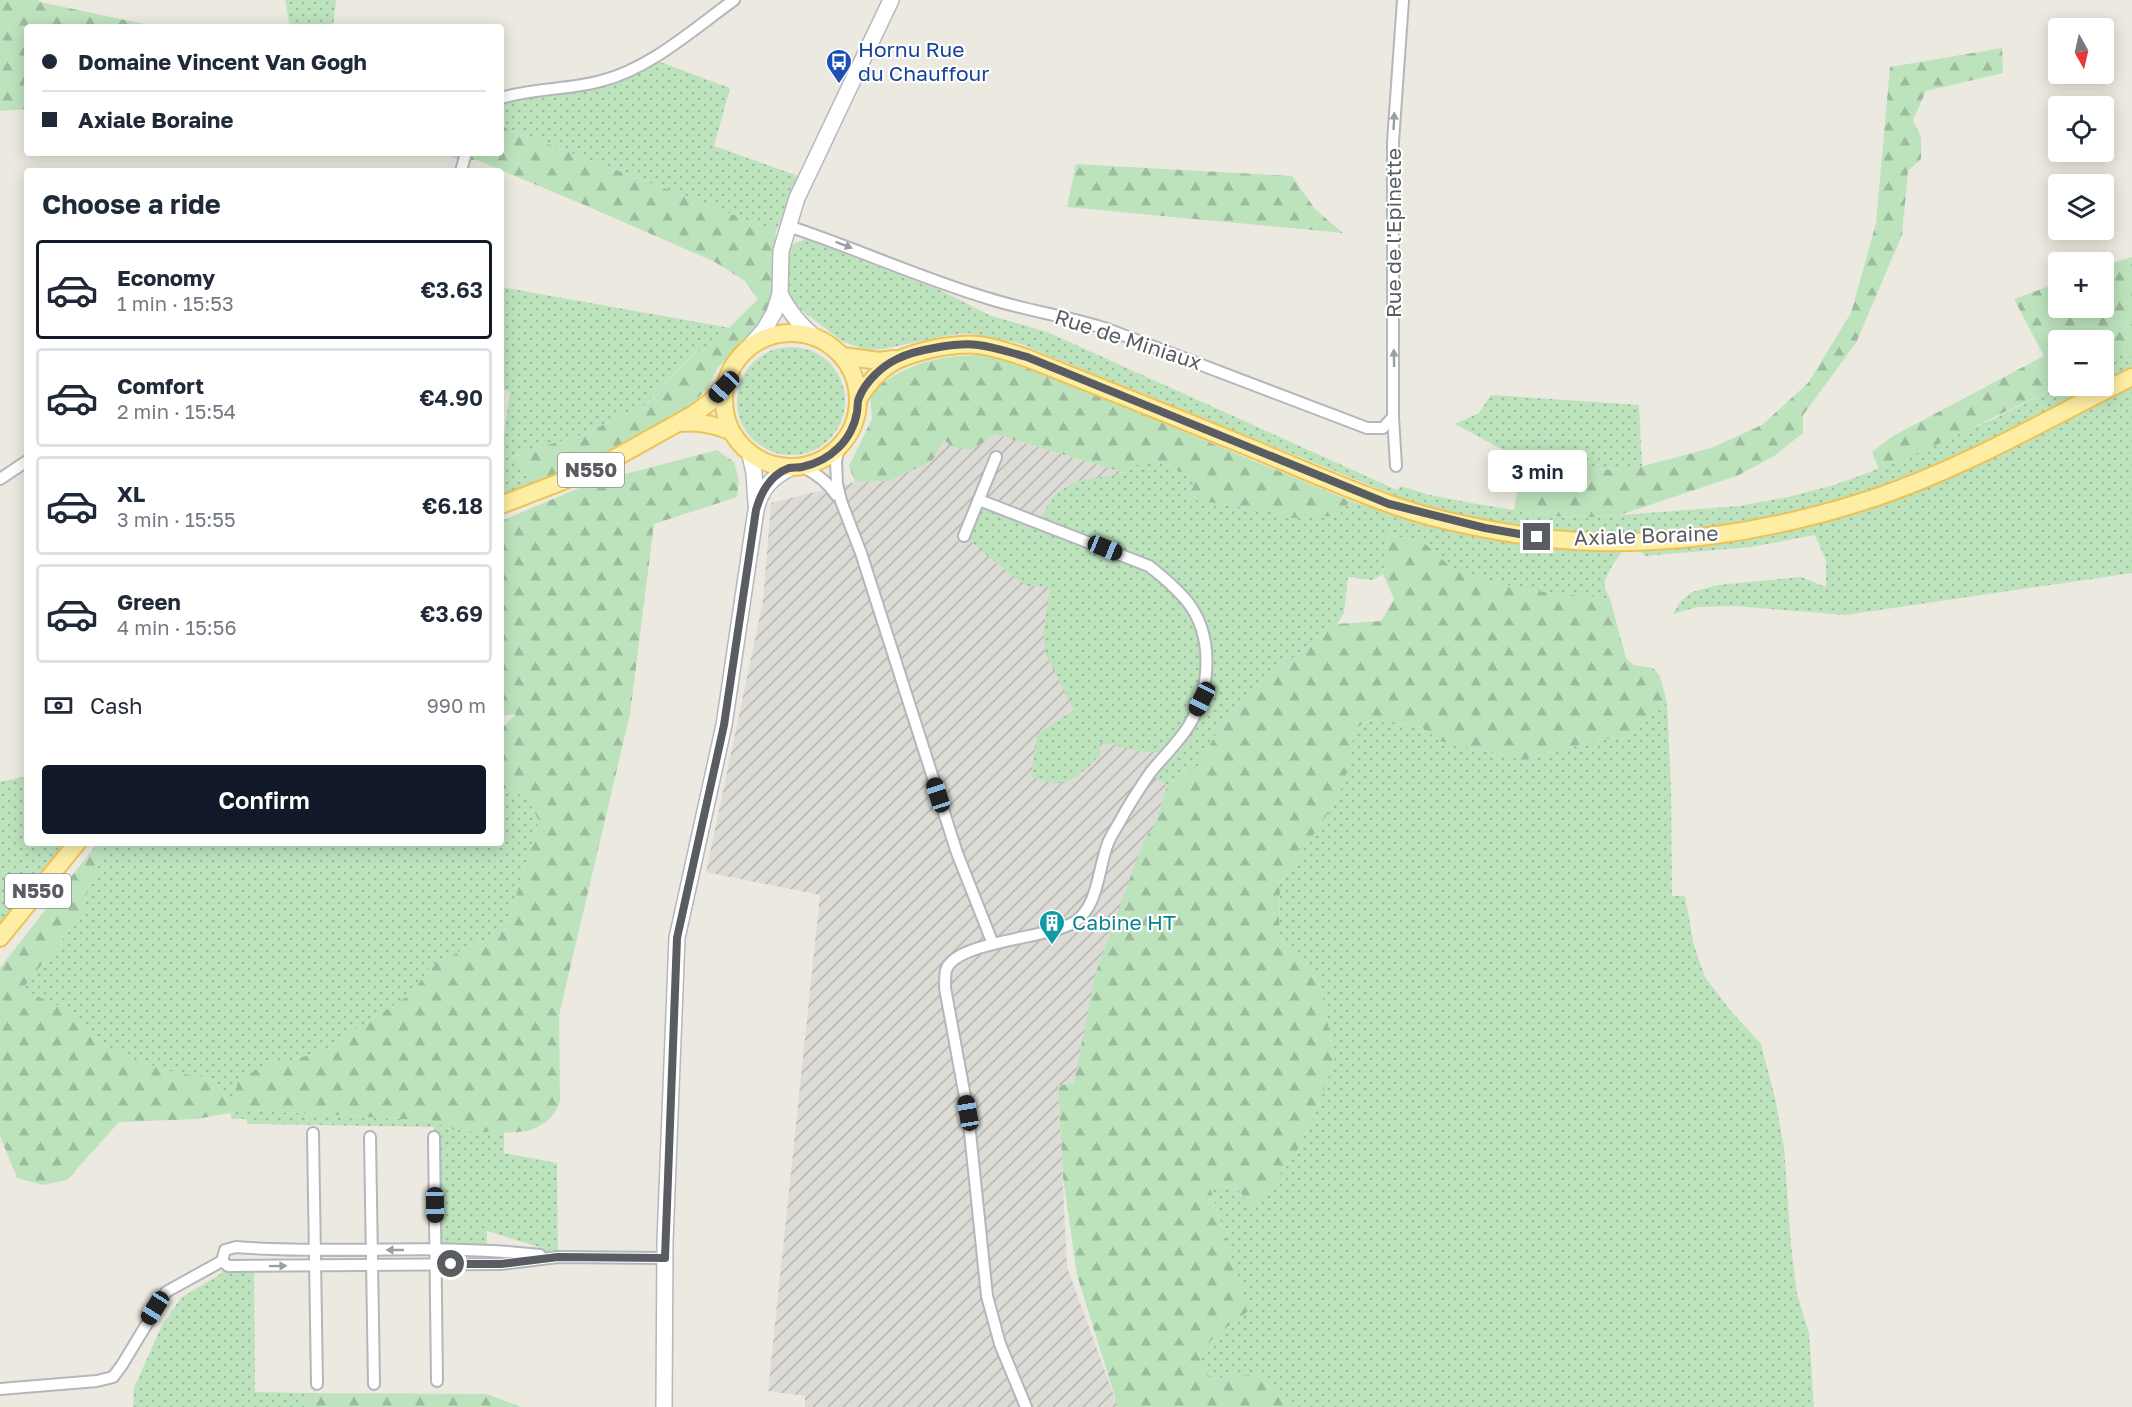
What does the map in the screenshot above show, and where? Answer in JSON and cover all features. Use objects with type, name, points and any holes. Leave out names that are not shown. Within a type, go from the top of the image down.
[{"type":"main road","name":"Axiale Boraine","points":[[794,333],[816,338],[842,356],[854,376],[858,399],[854,425],[839,447],[823,460],[796,467],[769,464],[750,455],[730,431],[724,409],[724,387],[730,370],[739,357],[752,345],[772,336],[794,333]]},
{"type":"main road","name":"Axiale Boraine","points":[[858,399],[869,382],[898,358],[956,344],[999,349],[1027,357],[1389,504],[1485,528],[1537,537],[1631,541],[1697,537],[1752,530],[1878,497],[1951,466],[2132,376]]},
{"type":"main road","points":[[842,356],[879,361],[898,358]]},
{"type":"main road","points":[[676,423],[710,402],[724,387]]},
{"type":"main road","points":[[676,423],[713,424],[730,431]]},
{"type":"main road","name":"N550","points":[[504,504],[597,468],[676,423]]},
{"type":"main road","name":"N550","points":[[0,938],[75,846]]},
{"type":"street","points":[[504,97],[601,82],[626,73],[646,64],[734,0]]},
{"type":"street","points":[[752,345],[769,322],[780,294],[781,251],[797,198],[891,0]]},
{"type":"street","name":"Rue de l'Epinette","points":[[1396,466],[1393,417],[1393,142],[1403,0]]},
{"type":"street","name":"Rue de Miniaux","points":[[788,226],[958,289],[999,302],[1087,322],[1367,428],[1383,428],[1393,417]]},
{"type":"street","points":[[780,294],[795,319],[816,338]]},
{"type":"street","points":[[839,447],[836,461],[841,501],[861,553],[957,853],[993,944]]},
{"type":"street","points":[[750,455],[756,492],[756,510]]},
{"type":"street","points":[[964,536],[996,458]]},
{"type":"street","points":[[0,479],[24,463]]},
{"type":"street","points":[[664,1407],[665,1258],[677,938],[724,725],[756,510],[759,496],[767,484],[777,475],[796,467],[818,475],[841,501]]},
{"type":"street","points":[[979,500],[1116,552],[1149,566],[1157,572],[1187,601],[1198,624],[1205,647],[1207,674],[1202,699],[1187,728],[1150,774],[1108,843],[1090,905],[1075,922],[1051,931],[968,952],[946,968],[945,988],[968,1113],[987,1296],[1000,1344],[1026,1407]]},
{"type":"street","points":[[313,1133],[317,1384]]},
{"type":"street","points":[[370,1137],[374,1384]]},
{"type":"street","points":[[434,1137],[437,1381]]},
{"type":"street","points":[[0,1389],[97,1381],[113,1377],[166,1292],[222,1261],[225,1250],[238,1247],[315,1250],[502,1250],[558,1257],[665,1258]]},
{"type":"street","points":[[238,1247],[251,1256],[246,1266]]},
{"type":"street","points":[[222,1261],[228,1266],[501,1264],[558,1257]]},
{"type":"shaded area","points":[[995,434],[1125,473],[1342,525],[1337,624],[1192,755],[1074,1083],[1058,1086],[1067,1267],[1118,1407],[805,1407],[805,1396],[768,1391],[820,895],[706,872],[763,601],[771,503],[855,482],[889,481],[944,440],[971,450]]},
{"type":"green space","points":[[0,0],[38,0],[144,24],[24,24],[24,109],[0,111]]},
{"type":"green space","points":[[285,0],[336,0],[333,24],[289,24]]},
{"type":"green space","points":[[2002,48],[2003,73],[1926,91],[1913,120],[1921,137],[1921,159],[1908,171],[1902,235],[1856,343],[1803,415],[1803,433],[1774,456],[1739,475],[1620,515],[1550,516],[1514,510],[1522,460],[1582,469],[1627,470],[1674,458],[1711,448],[1762,425],[1808,383],[1851,313],[1876,223],[1890,67]]},
{"type":"green space","points":[[652,59],[730,88],[714,146],[801,177],[776,231],[504,127],[504,91],[597,75]]},
{"type":"green space","points":[[504,127],[776,231],[772,303],[758,329],[718,367],[707,389],[686,409],[579,468],[534,483],[512,459],[523,452],[579,436],[644,406],[696,352],[709,348],[758,299],[745,281],[715,262],[504,171],[504,168],[496,168],[477,160],[460,160],[449,156],[504,156]]},
{"type":"green space","points":[[1076,164],[1292,176],[1315,209],[1343,233],[1067,207]]},
{"type":"green space","points":[[805,239],[942,291],[989,315],[1047,332],[1397,490],[1400,486],[1430,495],[1550,516],[1596,517],[1739,506],[1834,485],[1993,419],[2048,392],[2048,396],[2114,396],[2114,358],[2132,349],[2132,573],[1845,615],[1735,606],[1697,607],[1673,614],[1681,601],[1692,592],[1718,585],[1801,577],[1826,587],[1826,560],[1815,535],[1751,547],[1645,556],[1631,541],[1616,560],[1605,581],[1610,599],[1538,591],[1489,582],[1453,569],[1423,542],[1388,535],[1383,574],[1372,580],[1348,577],[1344,613],[1337,624],[1267,677],[1227,715],[1198,766],[1167,786],[1150,774],[1166,753],[1138,751],[1100,742],[1100,754],[1075,777],[1062,782],[1046,782],[1031,777],[1037,734],[1074,710],[1046,655],[1043,634],[1050,587],[1028,586],[964,536],[979,500],[1039,522],[1054,495],[1077,481],[1125,473],[1148,457],[1196,479],[1188,499],[1269,511],[1290,518],[1338,516],[1350,501],[1388,513],[1389,504],[1394,495],[1018,343],[967,333],[883,349],[866,350],[842,341],[801,310],[785,288],[790,246]]},
{"type":"green space","points":[[2132,257],[2132,349],[2114,358],[2114,330],[2048,330],[2048,391],[1936,445],[1879,469],[1872,452],[1893,436],[2044,356],[2014,299],[2048,287],[2048,318],[2114,318],[2114,263]]},
{"type":"green space","points":[[504,288],[730,328],[709,348],[695,352],[644,406],[579,436],[523,452],[512,458],[534,483],[504,496],[504,437],[510,391],[504,390]]},
{"type":"green space","points":[[791,347],[812,351],[829,363],[841,380],[845,401],[841,422],[829,439],[812,451],[791,455],[770,451],[753,439],[741,422],[737,401],[741,380],[753,363],[770,351]]},
{"type":"green space","points":[[976,355],[1017,362],[1350,501],[1338,516],[1290,518],[1269,511],[1188,499],[1196,479],[1148,457],[1125,473],[995,434],[971,450],[953,447],[944,440],[932,461],[889,481],[855,482],[849,466],[872,419],[870,393],[895,375],[920,364],[932,360]]},
{"type":"green space","points":[[1491,395],[1639,405],[1642,466],[1628,470],[1582,469],[1522,460],[1455,424],[1479,413]]},
{"type":"green space","points":[[717,450],[734,462],[739,481],[737,497],[654,524],[630,714],[559,1015],[560,1101],[552,1116],[533,1129],[511,1132],[449,1129],[435,1121],[245,1110],[197,1119],[119,1122],[67,1180],[43,1185],[17,1178],[0,1136],[0,968],[92,850],[104,855],[93,875],[78,920],[22,989],[61,1007],[87,1034],[127,1057],[168,1071],[213,1079],[226,1099],[235,1097],[238,1080],[260,1068],[321,1052],[411,994],[432,965],[506,929],[539,821],[527,797],[504,788],[504,726],[516,714],[504,716],[504,520],[591,483]]},
{"type":"green space","points":[[1388,535],[1423,542],[1453,569],[1489,582],[1538,591],[1610,599],[1626,658],[1634,665],[1653,668],[1660,676],[1667,703],[1628,737],[1598,740],[1523,760],[1440,741],[1419,725],[1390,724],[1371,719],[1354,729],[1348,770],[1335,803],[1280,884],[1279,937],[1319,982],[1335,1057],[1319,1104],[1294,1157],[1253,1207],[1235,1186],[1210,1187],[1248,1311],[1219,1333],[1198,1353],[1210,1379],[1256,1374],[1289,1407],[1118,1407],[1077,1275],[1063,1177],[1058,1086],[1074,1083],[1095,975],[1143,842],[1155,824],[1167,786],[1198,766],[1227,715],[1267,677],[1337,624],[1381,621],[1394,599],[1383,574]]},
{"type":"green space","points":[[1667,703],[1671,786],[1672,896],[1685,896],[1694,946],[1705,977],[1730,1010],[1761,1044],[1775,1098],[1784,1148],[1791,1245],[1797,1294],[1809,1333],[1814,1407],[1289,1407],[1256,1374],[1209,1379],[1198,1352],[1219,1333],[1223,1229],[1210,1187],[1235,1186],[1253,1207],[1294,1157],[1319,1104],[1335,1057],[1319,982],[1279,937],[1280,884],[1335,803],[1348,770],[1354,729],[1371,719],[1390,724],[1419,725],[1440,741],[1523,760],[1598,740],[1628,737]]},
{"type":"green space","points":[[24,777],[24,846],[62,846],[0,925],[0,782]]},
{"type":"green space","points":[[504,788],[527,797],[539,821],[506,929],[432,965],[411,994],[321,1052],[260,1068],[235,1097],[226,1099],[213,1079],[168,1071],[127,1057],[87,1034],[61,1007],[22,989],[78,920],[93,875],[104,855],[92,850],[95,846],[504,846]]},
{"type":"green space","points":[[245,1110],[435,1121],[449,1129],[504,1131],[504,1153],[557,1163],[558,1257],[542,1255],[539,1247],[487,1231],[487,1250],[435,1250],[434,1127],[248,1124],[246,1119],[232,1119],[230,1113]]},
{"type":"green space","points":[[228,1266],[254,1266],[255,1392],[307,1393],[304,1407],[133,1407],[134,1388],[163,1323],[182,1297],[219,1275]]},
{"type":"green space","points":[[307,1393],[487,1394],[521,1407],[304,1407]]},
{"type":"place","name":"Hornu Rue du Chauffour","points":[[839,85]]},
{"type":"place","name":"Cabine HT","points":[[1052,946]]},
{"type":"route","points":[[451,1264],[501,1264],[558,1257],[665,1258],[677,938],[724,725],[759,496],[777,475],[790,468],[803,467],[823,460],[839,447],[854,425],[858,399],[869,382],[898,358],[956,344],[999,349],[1027,357],[1389,504],[1438,518],[1537,537]]}]
